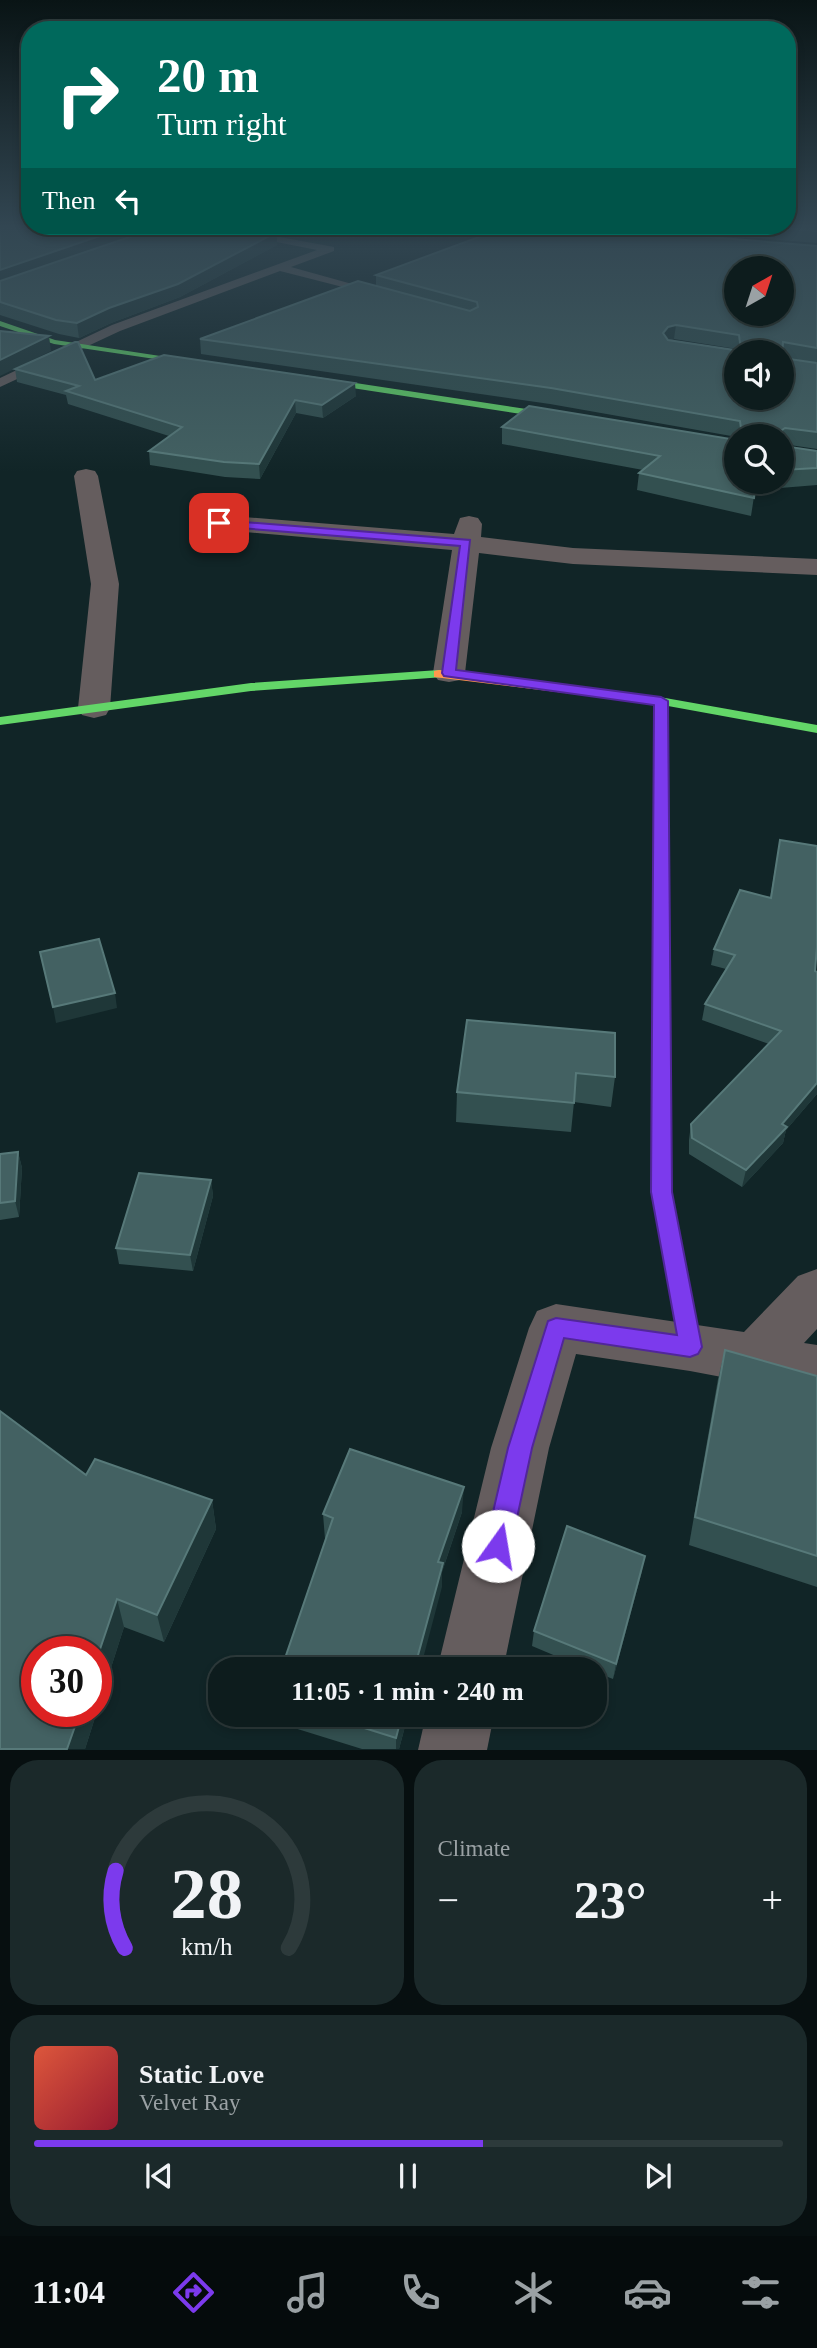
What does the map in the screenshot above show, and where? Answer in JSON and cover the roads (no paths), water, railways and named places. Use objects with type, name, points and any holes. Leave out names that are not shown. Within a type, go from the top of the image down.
[{"type":"street","points":[[0,323],[54,342],[221,365]]},
{"type":"street","points":[[0,337],[75,345]]},
{"type":"street","points":[[289,376],[587,421]]},
{"type":"street","points":[[86,476],[105,584],[94,708]]},
{"type":"street","points":[[219,523],[467,533],[573,556],[817,567]]},
{"type":"street","points":[[449,673],[467,533]]},
{"type":"street","points":[[0,721],[251,687],[449,673],[661,701],[817,729]]},
{"type":"street","points":[[661,701],[662,1192],[690,1347]]},
{"type":"street","points":[[754,1359],[817,1292]]},
{"type":"street","points":[[473,1657],[520,1448],[556,1328],[690,1347],[817,1370]]},
{"type":"street","points":[[452,1749],[457,1727]]},
{"type":"lane","points":[[0,383],[75,345],[172,309]]}]
